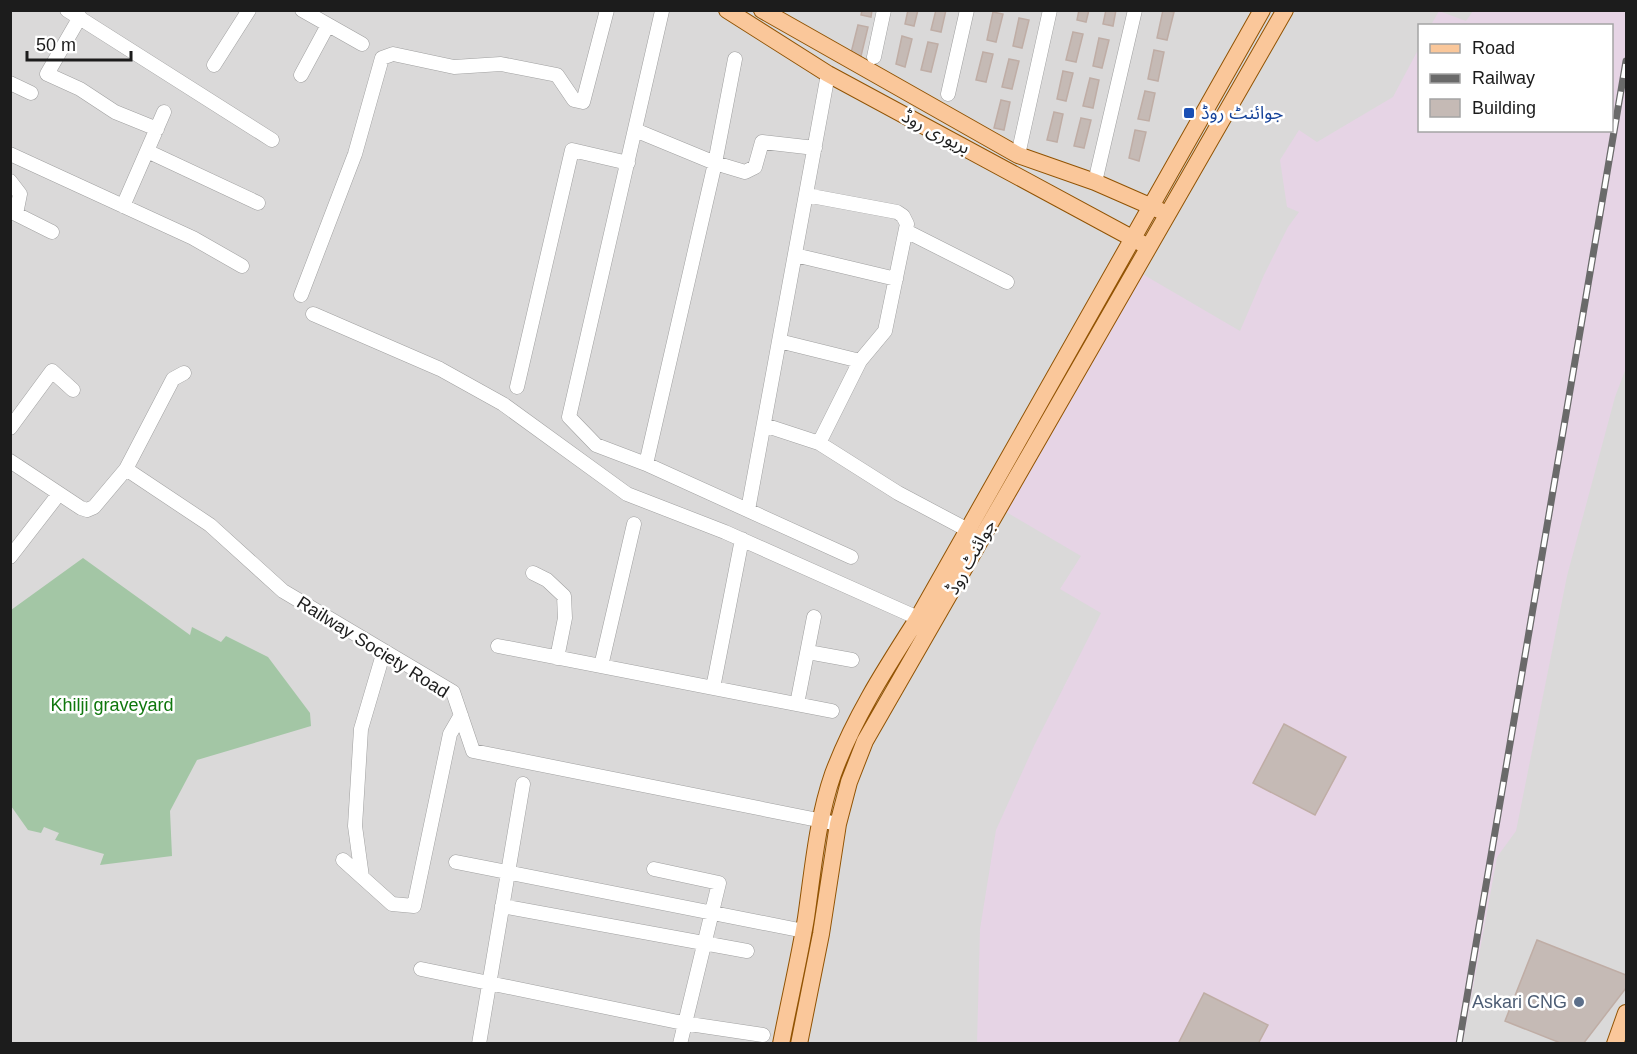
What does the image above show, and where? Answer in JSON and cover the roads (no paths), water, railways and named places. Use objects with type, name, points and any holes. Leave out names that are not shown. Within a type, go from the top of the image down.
[{"type":"main road","name":"بریوری روڈ","points":[[727,10],[828,74],[1149,247]]},
{"type":"main road","name":"بریوری روڈ","points":[[762,10],[1018,155],[1095,182],[1167,215]]},
{"type":"main road","name":"جوائنٹ روڈ","points":[[781,1044],[804,931],[821,820],[832,776],[849,734],[874,687],[918,618],[966,529],[1262,10]]},
{"type":"main road","name":"جوائنٹ روڈ","points":[[799,1044],[821,934],[838,824],[849,782],[876,719],[933,626],[1285,10]]},
{"type":"main road","points":[[1615,1043],[1626,1013]]},
{"type":"street","points":[[67,10],[272,140]]},
{"type":"street","points":[[214,65],[249,10]]},
{"type":"street","points":[[302,10],[362,44]]},
{"type":"street","points":[[301,295],[355,154],[382,58],[393,54],[454,67],[501,64],[557,75],[574,100],[583,102],[607,10]]},
{"type":"street","points":[[874,57],[884,10]]},
{"type":"street","points":[[948,94],[967,10]]},
{"type":"street","points":[[1018,155],[1050,10]]},
{"type":"street","points":[[1095,182],[1135,10]]},
{"type":"street","points":[[663,11],[569,417],[596,445],[646,464],[851,556]]},
{"type":"street","points":[[80,17],[47,74],[80,89],[115,112],[157,129]]},
{"type":"street","points":[[301,75],[328,25]]},
{"type":"street","points":[[646,464],[715,163],[735,59]]},
{"type":"street","points":[[748,510],[828,74]]},
{"type":"street","points":[[10,83],[31,93]]},
{"type":"street","points":[[123,206],[164,112]]},
{"type":"street","points":[[635,130],[715,163],[745,172],[752,171],[755,167],[762,142],[815,148]]},
{"type":"street","points":[[517,387],[572,150],[628,163]]},
{"type":"street","points":[[147,151],[258,203]]},
{"type":"street","points":[[10,154],[193,238],[242,266]]},
{"type":"street","points":[[10,181],[20,194],[16,214],[52,232]]},
{"type":"street","points":[[806,195],[897,212],[903,216],[906,231],[885,331],[860,362],[819,443]]},
{"type":"street","points":[[906,231],[1007,282]]},
{"type":"street","points":[[795,255],[896,279]]},
{"type":"street","points":[[313,314],[440,369],[503,404],[627,494],[742,539],[918,618]]},
{"type":"street","points":[[779,341],[860,362]]},
{"type":"street","points":[[10,428],[52,371],[73,390]]},
{"type":"street","points":[[10,460],[58,495],[81,508],[87,510],[94,507],[126,470],[173,379],[184,373]]},
{"type":"street","points":[[764,425],[819,443],[898,493],[966,529]]},
{"type":"street","name":"Railway Society Road","points":[[126,470],[210,525],[283,591],[453,692],[473,751],[838,824]]},
{"type":"street","points":[[10,557],[58,495]]},
{"type":"street","points":[[601,666],[634,524]]},
{"type":"street","points":[[712,688],[742,539]]},
{"type":"street","points":[[533,573],[547,580],[564,597],[565,618],[558,658]]},
{"type":"street","points":[[797,704],[814,616]]},
{"type":"street","points":[[498,646],[832,711]]},
{"type":"street","points":[[362,877],[355,826],[362,729],[384,651]]},
{"type":"street","points":[[807,652],[852,660]]},
{"type":"street","points":[[343,860],[392,904],[414,906],[450,734],[461,715]]},
{"type":"street","points":[[479,1044],[523,784]]},
{"type":"street","points":[[456,862],[804,931]]},
{"type":"street","points":[[654,869],[719,883],[713,914],[683,1023],[680,1044]]},
{"type":"street","points":[[502,906],[747,951]]},
{"type":"street","points":[[421,969],[683,1023],[763,1035]]},
{"type":"railway","points":[[1459,1044],[1626,61]]},
{"type":"place","name":"جوائنٹ روڈ","points":[[1189,113]]},
{"type":"place","name":"Askari CNG","points":[[1579,1002]]},
{"type":"park label","name":"Khilji graveyard","points":[[112,705]]}]
